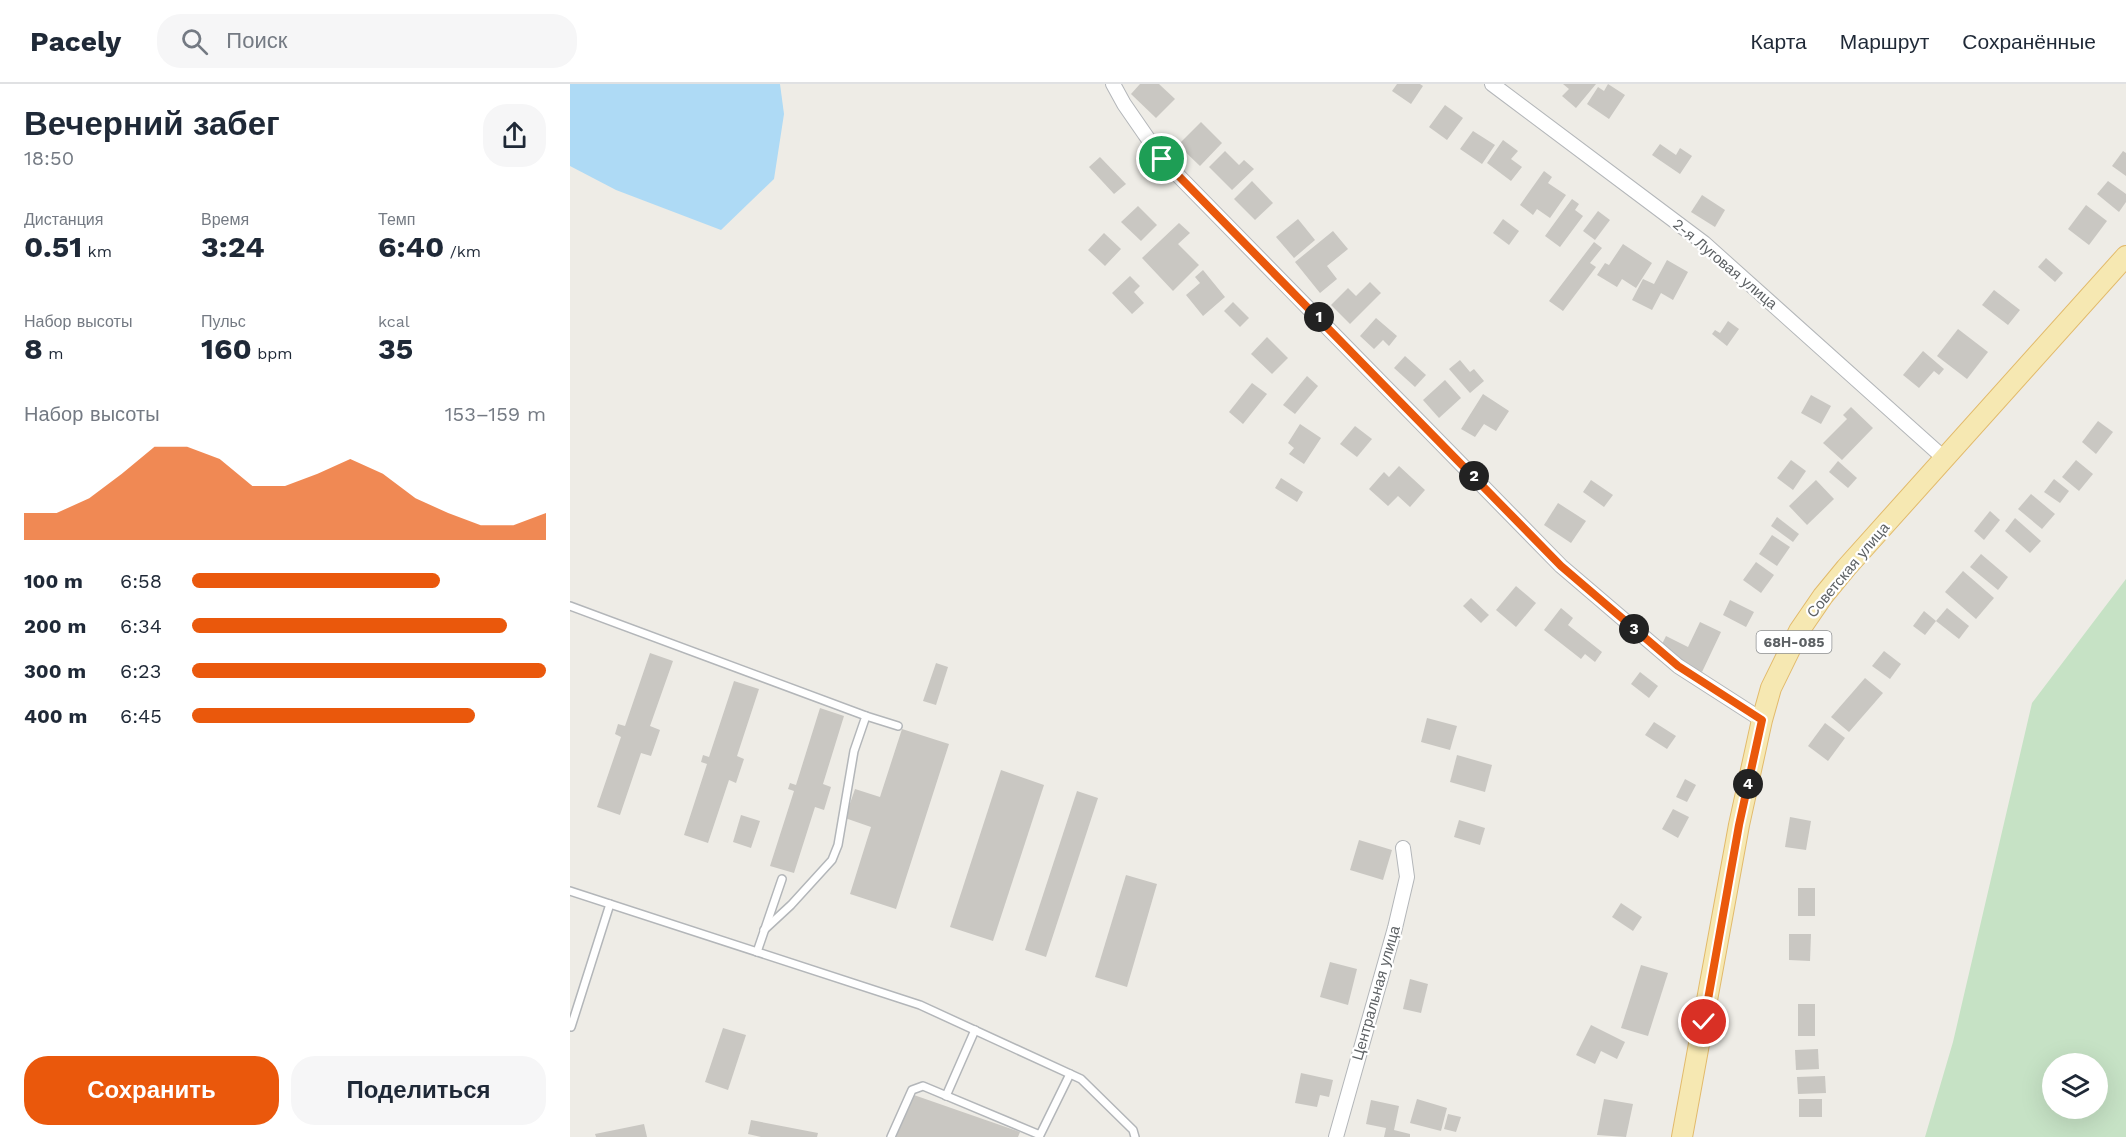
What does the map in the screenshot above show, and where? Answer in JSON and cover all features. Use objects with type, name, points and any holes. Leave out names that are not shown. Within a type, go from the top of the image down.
[{"type":"main road","name":"Советская улица","points":[[1683,1137],[1739,825],[1762,720],[1771,688],[1785,658],[1799,631],[1823,596],[2126,256]]},
{"type":"street","points":[[1113,84],[1162,159],[1561,566],[1678,666],[1762,720]]},
{"type":"street","name":"2-я Луговая улица","points":[[1492,84],[1704,243],[1945,459]]},
{"type":"street","name":"Центральная улица","points":[[1336,1137],[1407,877],[1402,848]]},
{"type":"lane","points":[[570,606],[898,726]]},
{"type":"lane","points":[[764,930],[791,905],[832,860],[838,845],[854,751],[866,716]]},
{"type":"lane","points":[[757,952],[782,879]]},
{"type":"lane","points":[[570,891],[920,1005],[1081,1079],[1133,1130],[1135,1137]]},
{"type":"lane","points":[[571,1027],[610,904]]},
{"type":"lane","points":[[946,1096],[975,1030]]},
{"type":"lane","points":[[891,1137],[912,1090],[923,1086],[1040,1135],[1070,1074]]},
{"type":"green space","points":[[2126,579],[2126,1137],[1925,1137],[1953,1042],[2032,703]]},
{"type":"water","points":[[570,84],[780,84],[784,114],[774,179],[721,230],[616,190],[570,166]]},
{"type":"building","points":[[1140,84],[1159,84],[1175,99],[1156,118],[1131,94]]},
{"type":"building","points":[[1397,84],[1423,86],[1411,104],[1392,91]]},
{"type":"building","points":[[1563,84],[1596,84],[1576,108],[1562,96],[1569,89]]},
{"type":"building","points":[[1608,84],[1625,95],[1609,119],[1587,104],[1598,87],[1604,91]]},
{"type":"building","points":[[1445,105],[1463,118],[1447,140],[1429,127]]},
{"type":"building","points":[[1201,122],[1222,143],[1200,166],[1178,145]]},
{"type":"building","points":[[1473,131],[1495,145],[1482,164],[1460,149]]},
{"type":"building","points":[[1503,140],[1518,151],[1511,159],[1522,167],[1511,181],[1487,163]]},
{"type":"building","points":[[1660,144],[1676,155],[1680,148],[1692,156],[1680,174],[1652,155]]},
{"type":"building","points":[[1225,151],[1239,165],[1244,160],[1254,169],[1232,190],[1209,167]]},
{"type":"building","points":[[2123,151],[2126,153],[2126,176],[2112,166]]},
{"type":"building","points":[[1100,157],[1126,184],[1114,194],[1089,167]]},
{"type":"building","points":[[1544,171],[1552,177],[1548,183],[1566,195],[1550,218],[1537,209],[1533,215],[1520,205]]},
{"type":"building","points":[[1252,181],[1273,203],[1255,220],[1234,199]]},
{"type":"building","points":[[2108,181],[2126,194],[2126,202],[2119,212],[2097,194]]},
{"type":"building","points":[[1702,195],[1725,210],[1715,227],[1691,212]]},
{"type":"building","points":[[1572,199],[1579,204],[1575,210],[1583,216],[1560,247],[1545,236]]},
{"type":"building","points":[[2086,205],[2107,221],[2089,245],[2068,229]]},
{"type":"building","points":[[1138,206],[1157,225],[1141,241],[1121,222]]},
{"type":"building","points":[[1598,211],[1610,220],[1595,240],[1583,231]]},
{"type":"building","points":[[1298,219],[1315,240],[1294,258],[1276,237]]},
{"type":"building","points":[[1503,219],[1519,231],[1509,245],[1493,233]]},
{"type":"building","points":[[1179,223],[1190,233],[1178,244],[1199,265],[1173,291],[1142,258]]},
{"type":"building","points":[[1333,231],[1348,249],[1327,266],[1337,279],[1320,293],[1295,262]]},
{"type":"building","points":[[1104,233],[1121,249],[1105,266],[1088,250]]},
{"type":"building","points":[[1594,242],[1602,248],[1590,263],[1596,267],[1563,311],[1549,301]]},
{"type":"building","points":[[1623,244],[1652,263],[1636,288],[1622,279],[1617,287],[1597,275],[1605,263],[1609,265]]},
{"type":"building","points":[[2046,258],[2063,273],[2055,282],[2038,267]]},
{"type":"building","points":[[1667,260],[1688,272],[1673,300],[1661,293],[1652,310],[1632,300],[1643,279],[1654,284]]},
{"type":"building","points":[[1203,270],[1225,297],[1203,316],[1186,295],[1200,283],[1195,277]]},
{"type":"building","points":[[1130,276],[1140,286],[1134,292],[1144,303],[1132,314],[1112,293]]},
{"type":"building","points":[[1370,282],[1381,293],[1350,324],[1331,305],[1348,288],[1356,296]]},
{"type":"building","points":[[1994,290],[2020,310],[2008,325],[1982,305]]},
{"type":"building","points":[[1233,302],[1249,318],[1240,327],[1224,311]]},
{"type":"building","points":[[1376,318],[1397,336],[1389,346],[1383,340],[1374,349],[1360,336]]},
{"type":"building","points":[[1728,321],[1739,329],[1727,346],[1712,334],[1715,330],[1720,333]]},
{"type":"building","points":[[1958,329],[1988,352],[1967,379],[1937,356]]},
{"type":"building","points":[[1267,337],[1288,358],[1272,374],[1251,354]]},
{"type":"building","points":[[1923,351],[1944,369],[1939,375],[1934,371],[1919,388],[1903,375]]},
{"type":"building","points":[[1405,356],[1426,375],[1415,387],[1394,368]]},
{"type":"building","points":[[1460,360],[1470,372],[1474,369],[1484,381],[1470,393],[1449,369]]},
{"type":"building","points":[[1307,376],[1318,386],[1295,414],[1283,405]]},
{"type":"building","points":[[1445,380],[1461,398],[1439,418],[1423,400]]},
{"type":"building","points":[[1252,383],[1267,394],[1243,424],[1229,412]]},
{"type":"building","points":[[1483,394],[1509,411],[1496,431],[1484,424],[1475,437],[1461,429]]},
{"type":"building","points":[[1811,395],[1831,406],[1821,424],[1801,413]]},
{"type":"building","points":[[1851,407],[1873,428],[1842,460],[1823,443],[1847,419],[1843,415]]},
{"type":"building","points":[[2098,421],[2113,432],[2096,454],[2082,442]]},
{"type":"building","points":[[1300,424],[1321,438],[1304,464],[1289,454],[1294,448],[1288,443]]},
{"type":"building","points":[[1355,426],[1372,439],[1357,457],[1340,444]]},
{"type":"building","points":[[1791,460],[1806,471],[1793,490],[1777,478]]},
{"type":"building","points":[[2076,460],[2093,474],[2079,491],[2062,477]]},
{"type":"building","points":[[1838,461],[1857,478],[1848,488],[1829,472]]},
{"type":"building","points":[[1399,466],[1425,490],[1410,507],[1398,496],[1388,506],[1369,489],[1384,472],[1389,477]]},
{"type":"building","points":[[1281,478],[1303,492],[1297,502],[1275,488]]},
{"type":"building","points":[[2054,479],[2069,491],[2060,503],[2044,492]]},
{"type":"building","points":[[1591,480],[1613,495],[1604,507],[1583,492]]},
{"type":"building","points":[[1816,480],[1834,499],[1807,525],[1789,506]]},
{"type":"building","points":[[2031,494],[2055,514],[2042,529],[2018,509]]},
{"type":"building","points":[[1558,503],[1586,521],[1571,543],[1544,525]]},
{"type":"building","points":[[1990,511],[2000,520],[1984,540],[1974,531]]},
{"type":"building","points":[[1777,517],[1799,534],[1793,542],[1771,526]]},
{"type":"building","points":[[2015,518],[2041,541],[2030,553],[2005,531]]},
{"type":"building","points":[[1772,535],[1790,547],[1777,566],[1759,554]]},
{"type":"building","points":[[1981,554],[2008,577],[1998,590],[1970,567]]},
{"type":"building","points":[[1756,562],[1774,575],[1761,593],[1743,580]]},
{"type":"building","points":[[1963,571],[1994,598],[1976,619],[1945,592]]},
{"type":"building","points":[[1516,586],[1536,603],[1516,627],[1496,610]]},
{"type":"building","points":[[1471,598],[1489,615],[1481,623],[1463,606]]},
{"type":"building","points":[[1730,600],[1754,612],[1746,627],[1723,615]]},
{"type":"building","points":[[1561,608],[1573,618],[1568,625],[1602,652],[1595,662],[1585,654],[1581,659],[1544,630]]},
{"type":"building","points":[[1947,608],[1969,626],[1959,639],[1936,621]]},
{"type":"building","points":[[1924,611],[1936,621],[1925,635],[1913,626]]},
{"type":"building","points":[[1700,622],[1721,632],[1702,672],[1659,650],[1666,636],[1688,647]]},
{"type":"building","points":[[1884,651],[1901,664],[1890,679],[1872,666]]},
{"type":"building","points":[[650,653],[673,661],[650,726],[660,730],[651,756],[641,753],[620,815],[597,807],[621,737],[615,734],[618,724],[625,726]]},
{"type":"building","points":[[936,663],[948,667],[936,705],[923,701]]},
{"type":"building","points":[[1640,672],[1658,686],[1649,698],[1631,684]]},
{"type":"building","points":[[1865,678],[1883,693],[1849,732],[1831,717]]},
{"type":"building","points":[[734,681],[759,689],[737,756],[744,759],[736,783],[729,780],[708,843],[684,835],[707,764],[701,762],[703,755],[709,757]]},
{"type":"building","points":[[820,708],[844,716],[823,784],[831,787],[824,810],[815,807],[794,873],[770,866],[794,791],[788,789],[790,783],[796,785]]},
{"type":"building","points":[[1427,718],[1457,726],[1450,750],[1421,742]]},
{"type":"building","points":[[1654,722],[1676,736],[1667,749],[1645,735]]},
{"type":"building","points":[[1825,723],[1845,738],[1828,761],[1808,746]]},
{"type":"building","points":[[902,729],[949,744],[896,909],[850,894],[871,827],[845,818],[855,789],[880,797]]},
{"type":"building","points":[[1457,755],[1492,765],[1485,792],[1450,782]]},
{"type":"building","points":[[1001,770],[1044,785],[993,941],[950,927]]},
{"type":"building","points":[[1685,779],[1696,785],[1687,802],[1676,797]]},
{"type":"building","points":[[1077,791],[1098,798],[1046,957],[1025,950]]},
{"type":"building","points":[[1673,809],[1689,817],[1678,838],[1662,829]]},
{"type":"building","points":[[741,815],[760,821],[751,848],[733,842]]},
{"type":"building","points":[[1790,817],[1811,821],[1806,850],[1785,847]]},
{"type":"building","points":[[1459,820],[1485,828],[1480,845],[1454,837]]},
{"type":"building","points":[[1359,840],[1392,850],[1383,880],[1350,870]]},
{"type":"building","points":[[1126,875],[1157,884],[1127,987],[1095,977]]},
{"type":"building","points":[[1798,888],[1815,888],[1815,916],[1798,916]]},
{"type":"building","points":[[1621,903],[1642,917],[1633,931],[1612,917]]},
{"type":"building","points":[[1789,934],[1811,934],[1810,961],[1789,960]]},
{"type":"building","points":[[1330,962],[1357,969],[1348,1005],[1320,997]]},
{"type":"building","points":[[1641,965],[1668,973],[1648,1036],[1621,1028]]},
{"type":"building","points":[[1410,979],[1428,984],[1421,1013],[1403,1009]]},
{"type":"building","points":[[1798,1004],[1815,1004],[1815,1036],[1798,1036]]},
{"type":"building","points":[[1591,1025],[1625,1042],[1617,1059],[1601,1051],[1595,1064],[1576,1055]]},
{"type":"building","points":[[723,1028],[746,1035],[728,1090],[705,1082]]},
{"type":"building","points":[[1818,1049],[1819,1069],[1796,1070],[1795,1050]]},
{"type":"building","points":[[1301,1073],[1333,1080],[1329,1097],[1320,1095],[1317,1107],[1295,1103]]},
{"type":"building","points":[[1825,1076],[1826,1093],[1798,1094],[1797,1077]]},
{"type":"building","points":[[911,1094],[1020,1132],[1018,1137],[896,1137]]},
{"type":"building","points":[[1417,1099],[1447,1108],[1441,1131],[1410,1123]]},
{"type":"building","points":[[1604,1099],[1633,1104],[1626,1137],[1597,1135]]},
{"type":"building","points":[[1799,1099],[1822,1099],[1822,1117],[1799,1117]]},
{"type":"building","points":[[1371,1100],[1399,1106],[1394,1130],[1410,1134],[1410,1137],[1384,1137],[1386,1128],[1366,1124]]},
{"type":"building","points":[[1448,1114],[1461,1117],[1456,1132],[1444,1129]]},
{"type":"building","points":[[751,1120],[818,1133],[817,1137],[761,1137],[748,1134]]},
{"type":"building","points":[[644,1124],[647,1137],[596,1137],[595,1134]]},
{"type":"route","points":[[1162,159],[1561,566],[1678,666],[1762,720],[1739,825],[1704,1022]]}]
